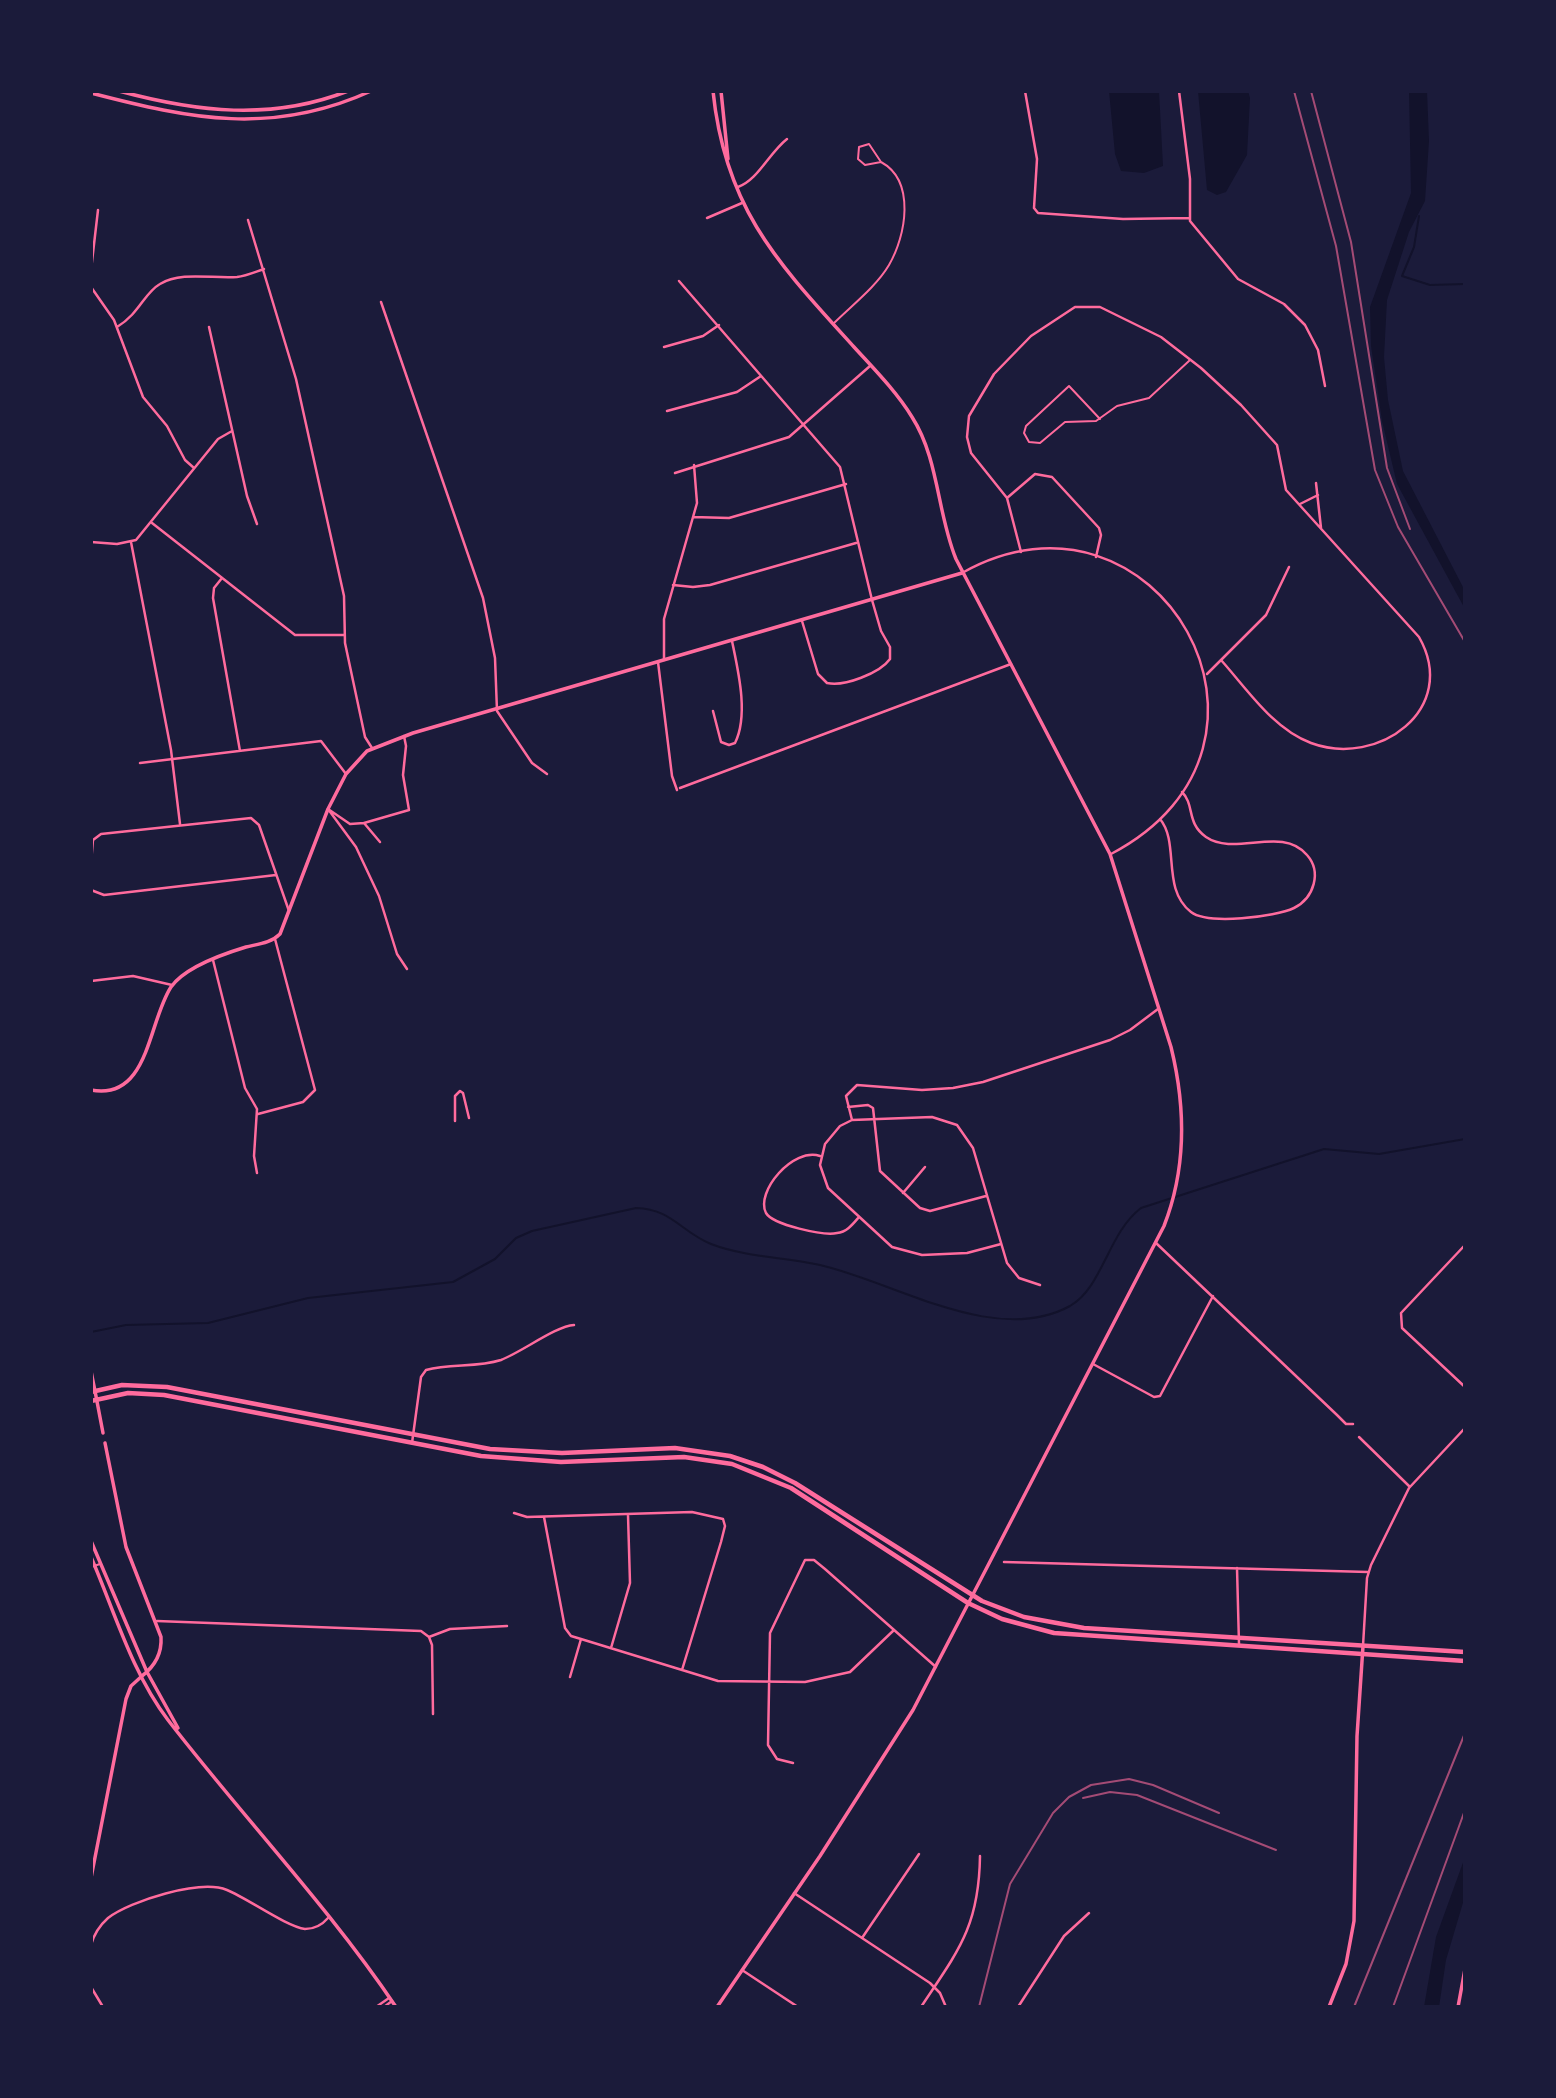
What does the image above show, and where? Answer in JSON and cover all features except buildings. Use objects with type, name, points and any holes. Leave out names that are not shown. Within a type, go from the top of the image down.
[{"type":"main road","points":[[119,91],[178,106],[240,111],[297,106],[348,91]]},
{"type":"main road","points":[[91,93],[184,116],[236,120],[310,112],[371,91]]},
{"type":"main road","points":[[713,91],[722,150],[742,203],[774,257],[902,403],[922,435],[931,461],[945,528],[962,573],[1110,854],[1160,1008],[1181,1098],[1182,1147],[1174,1199],[1156,1243],[936,1667],[899,1734],[717,2007]]},
{"type":"main road","points":[[721,91],[728,165]]},
{"type":"main road","points":[[91,1090],[114,1091],[129,1082],[140,1063],[172,985],[194,969],[275,939],[283,930],[328,809],[346,774],[372,748],[404,736],[962,573]]},
{"type":"main road","points":[[91,1371],[94,1400],[103,1433]]},
{"type":"main road","points":[[93,1392],[122,1385],[167,1387],[414,1435],[514,1451],[562,1454],[683,1448],[747,1461],[795,1483],[971,1596],[1010,1613],[1061,1625],[1465,1652]]},
{"type":"main road","points":[[94,1400],[128,1393],[164,1395],[412,1443],[533,1461],[684,1457],[732,1464],[799,1493],[968,1603],[1002,1619],[1054,1633],[1465,1661]]},
{"type":"main road","points":[[91,1878],[126,1699],[131,1686],[147,1672],[148,1665],[157,1658],[162,1641],[157,1621],[126,1547],[105,1443]]},
{"type":"main road","points":[[91,1541],[147,1672],[179,1730]]},
{"type":"main road","points":[[91,1557],[93,1567],[142,1676],[168,1720],[179,1730],[396,2007]]},
{"type":"main road","points":[[1329,2007],[1348,1957],[1354,1921],[1356,1738],[1363,1646]]},
{"type":"main road","points":[[1458,2007],[1465,1969]]},
{"type":"street","points":[[1025,91],[1037,159],[1034,208],[1038,213],[1123,219],[1189,218]]},
{"type":"street","points":[[1178,91],[1190,179],[1189,218],[1238,279],[1284,304],[1305,325],[1318,350],[1325,386]]},
{"type":"street","points":[[736,187],[748,182],[770,153],[787,139]]},
{"type":"street","points":[[707,218],[742,203]]},
{"type":"street","points":[[91,270],[98,211]]},
{"type":"street","points":[[248,220],[286,338],[344,596],[344,635],[365,737],[372,748]]},
{"type":"street","points":[[117,327],[133,317],[149,294],[162,282],[180,278],[235,277],[264,269]]},
{"type":"street","points":[[679,281],[835,458],[846,484],[857,542],[881,631],[890,647],[890,659],[882,667],[838,684],[827,683],[818,674],[802,621]]},
{"type":"street","points":[[91,287],[117,327],[143,397],[167,426],[185,460],[194,468]]},
{"type":"street","points":[[381,302],[483,598],[495,658],[497,709],[500,718],[532,763],[547,774]]},
{"type":"street","points":[[1021,552],[1007,498],[974,460],[967,437],[968,419],[975,400],[994,374],[1042,327],[1075,307],[1100,307],[1138,323],[1191,360],[1218,383],[1277,444],[1284,487],[1414,630],[1429,660],[1429,685],[1416,716],[1394,736],[1368,746],[1338,749],[1317,746],[1294,736],[1221,660]]},
{"type":"street","points":[[664,347],[703,336],[719,326]]},
{"type":"street","points":[[209,327],[250,511],[257,523]]},
{"type":"street","points":[[675,473],[694,465],[780,441],[805,424],[870,366]]},
{"type":"street","points":[[667,411],[737,392],[761,375]]},
{"type":"street","points":[[91,542],[131,542],[152,523],[222,435],[233,432]]},
{"type":"street","points":[[664,660],[664,619],[698,492],[694,465]]},
{"type":"street","points":[[1007,498],[1035,474],[1052,477],[1099,528],[1101,535],[1096,557]]},
{"type":"street","points":[[1316,483],[1321,528]]},
{"type":"street","points":[[693,517],[729,518],[846,484]]},
{"type":"street","points":[[1300,504],[1318,495]]},
{"type":"street","points":[[152,523],[295,635],[344,635]]},
{"type":"street","points":[[131,542],[172,759],[180,824]]},
{"type":"street","points":[[673,585],[710,585],[857,542]]},
{"type":"street","points":[[962,573],[982,562],[1021,552],[1059,550],[1096,557],[1143,580],[1178,614],[1196,647],[1206,676],[1204,736],[1193,772],[1160,819],[1140,836],[1110,854]]},
{"type":"street","points":[[1206,676],[1266,615],[1289,567]]},
{"type":"street","points":[[222,578],[214,588],[213,598],[240,751]]},
{"type":"street","points":[[713,711],[720,739],[726,745],[735,743],[739,730],[740,692],[732,641]]},
{"type":"street","points":[[658,662],[672,776],[678,789],[1011,664]]},
{"type":"street","points":[[328,809],[351,824],[409,810],[403,775],[406,746],[404,736]]},
{"type":"street","points":[[140,763],[321,741],[346,774]]},
{"type":"street","points":[[1160,819],[1166,832],[1177,895],[1197,916],[1212,921],[1290,910],[1306,899],[1315,876],[1306,852],[1282,842],[1224,843],[1208,838],[1191,821],[1186,795],[1181,791]]},
{"type":"street","points":[[328,809],[356,847],[379,896],[397,954],[407,969]]},
{"type":"street","points":[[91,863],[92,845],[98,835],[247,817],[255,819],[290,912]]},
{"type":"street","points":[[364,823],[380,842]]},
{"type":"street","points":[[91,890],[104,895],[276,874]]},
{"type":"street","points":[[258,1114],[306,1101],[314,1090],[275,939]]},
{"type":"street","points":[[213,960],[245,1088],[258,1114],[254,1156],[257,1173]]},
{"type":"street","points":[[91,981],[133,976],[172,985]]},
{"type":"street","points":[[852,1120],[848,1107],[848,1092],[857,1085],[922,1090],[968,1086],[1110,1040],[1130,1030],[1160,1008]]},
{"type":"street","points":[[455,1121],[455,1096],[460,1091],[469,1109],[469,1118]]},
{"type":"street","points":[[848,1107],[868,1105],[873,1108],[880,1171],[920,1208],[930,1212],[987,1196]]},
{"type":"street","points":[[1001,1244],[967,1252],[913,1254],[892,1247],[828,1188],[821,1173],[821,1156],[834,1131],[852,1120],[876,1118],[938,1118],[957,1125],[971,1143],[1001,1244],[1014,1274],[1024,1282],[1040,1286]]},
{"type":"street","points":[[821,1156],[805,1154],[792,1160],[765,1195],[764,1205],[768,1216],[778,1223],[831,1234],[846,1230],[859,1217]]},
{"type":"street","points":[[903,1193],[925,1167]]},
{"type":"street","points":[[1156,1243],[1346,1424],[1353,1424]]},
{"type":"street","points":[[1465,1245],[1401,1313],[1399,1320],[1402,1328],[1465,1387]]},
{"type":"street","points":[[1093,1364],[1154,1397],[1160,1396],[1213,1296]]},
{"type":"street","points":[[412,1443],[421,1377],[426,1370],[487,1364],[528,1349],[561,1328],[574,1325]]},
{"type":"street","points":[[1363,1646],[1368,1572],[1410,1487],[1465,1427]]},
{"type":"street","points":[[1359,1437],[1410,1487]]},
{"type":"street","points":[[514,1513],[527,1517],[544,1517],[692,1512],[720,1517],[725,1526],[682,1670]]},
{"type":"street","points":[[611,1648],[630,1583],[628,1514]]},
{"type":"street","points":[[544,1517],[565,1628],[571,1636],[718,1681],[817,1681],[850,1672],[894,1630]]},
{"type":"street","points":[[793,1763],[777,1759],[769,1750],[770,1633],[802,1563],[811,1559],[825,1569],[936,1667]]},
{"type":"street","points":[[1004,1562],[1368,1572]]},
{"type":"street","points":[[1237,1568],[1239,1647]]},
{"type":"street","points":[[157,1621],[417,1630],[429,1637],[432,1645],[433,1714]]},
{"type":"street","points":[[429,1637],[450,1629],[507,1626]]},
{"type":"street","points":[[570,1677],[581,1639]]},
{"type":"street","points":[[862,1938],[919,1854]]},
{"type":"street","points":[[921,2007],[972,1922],[980,1856]]},
{"type":"street","points":[[91,1945],[100,1926],[120,1910],[152,1898],[203,1887],[226,1889],[298,1927],[314,1928],[328,1918]]},
{"type":"street","points":[[794,1893],[934,1986],[946,2007]]},
{"type":"street","points":[[1018,2007],[1064,1936],[1089,1913]]},
{"type":"street","points":[[742,1970],[798,2007]]},
{"type":"street","points":[[91,1987],[103,2007]]},
{"type":"street","points":[[376,2007],[391,1999]]},
{"type":"street","points":[[384,2007],[391,1999]]},
{"type":"lane","points":[[833,324],[889,265],[899,242],[904,215],[902,193],[896,175],[881,162],[869,144],[858,150],[856,155],[862,163],[881,162]]},
{"type":"lane","points":[[1100,419],[1069,386],[1026,426],[1024,433],[1029,442],[1037,443],[1044,441],[1065,422],[1091,422],[1100,419],[1117,405],[1149,398],[1191,360]]},
{"type":"lane","points":[[93,1567],[101,1563]]},
{"type":"shaded area","points":[[1109,91],[1159,91],[1163,166],[1144,173],[1121,171],[1115,154]]},
{"type":"shaded area","points":[[1198,91],[1248,91],[1250,98],[1247,155],[1226,192],[1217,195],[1207,190]]},
{"type":"shaded area","points":[[1409,91],[1427,91],[1429,141],[1425,201],[1409,232],[1387,300],[1384,357],[1388,400],[1403,471],[1465,591],[1465,609],[1397,484],[1382,421],[1371,346],[1370,307],[1411,193]]},
{"type":"shaded area","points":[[1465,1857],[1465,1896],[1446,1960],[1439,2007],[1424,2007],[1436,1937]]},
{"type":"waterway","points":[[1419,216],[1414,247],[1402,276],[1430,285],[1465,284]]},
{"type":"waterway","points":[[91,1332],[126,1325],[208,1323],[308,1298],[453,1282],[495,1259],[516,1238],[532,1231],[636,1208],[659,1212],[701,1239],[724,1248],[820,1265],[978,1316],[1010,1319],[1041,1317],[1070,1306],[1081,1297],[1121,1231],[1141,1208],[1324,1149],[1379,1154],[1465,1139]]},
{"type":"railway","points":[[1294,91],[1336,246],[1375,470],[1398,527],[1465,642]]},
{"type":"railway","points":[[1311,91],[1351,242],[1387,468],[1410,529]]},
{"type":"railway","points":[[1354,2007],[1465,1733]]},
{"type":"railway","points":[[979,2007],[1010,1884],[1053,1813],[1069,1797],[1091,1785],[1129,1779],[1153,1785],[1219,1813]]},
{"type":"railway","points":[[1083,1798],[1110,1792],[1137,1795],[1276,1850]]},
{"type":"railway","points":[[1393,2007],[1465,1810]]}]
